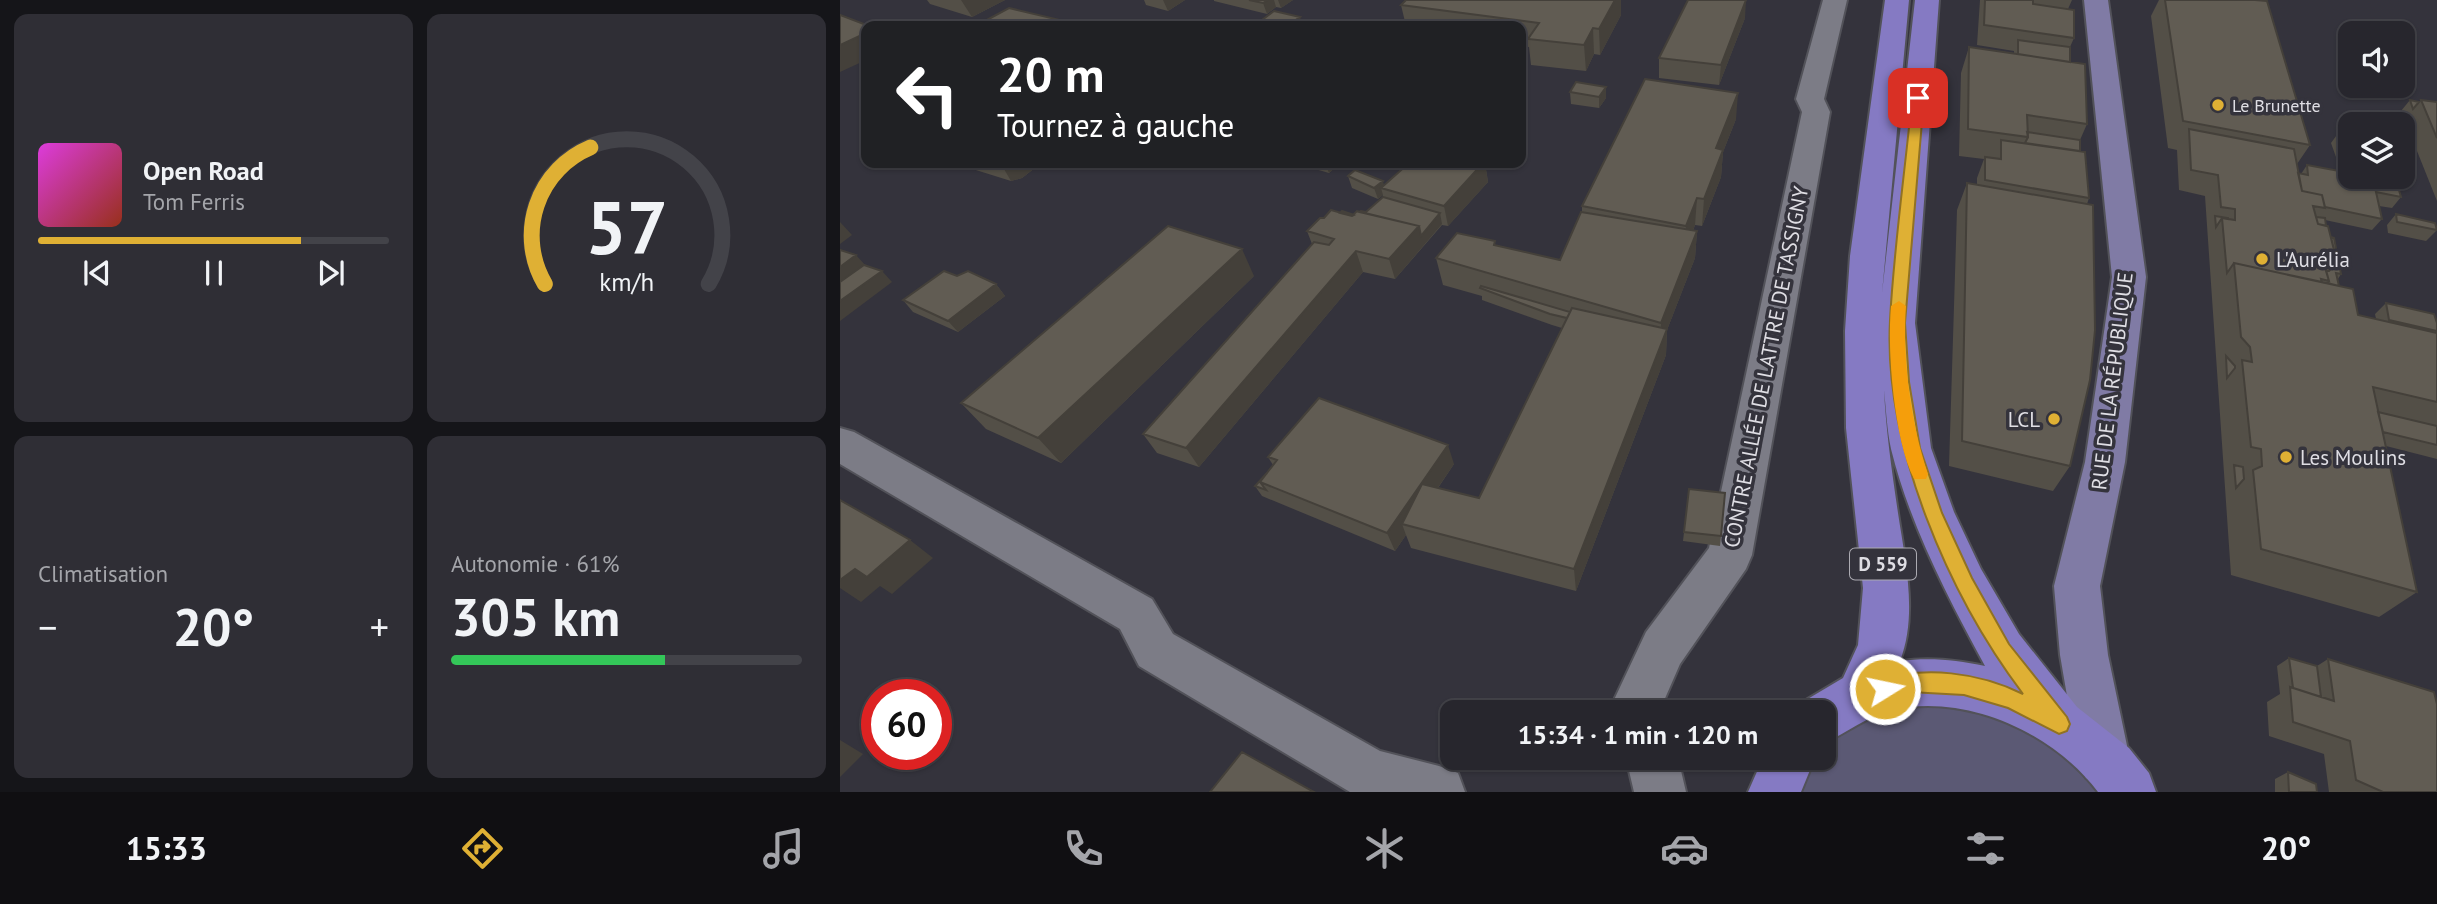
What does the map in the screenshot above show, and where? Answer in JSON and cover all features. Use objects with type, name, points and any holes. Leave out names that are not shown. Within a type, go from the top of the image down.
[{"type":"main road","name":"D 559","points":[[1842,707],[1882,646],[1886,588],[1866,428],[1863,331],[1867,256],[1897,0]]},
{"type":"main road","name":"D 559","points":[[1927,0],[1897,323],[1911,448],[1933,513],[1965,584],[2002,650],[2059,724]]},
{"type":"main road","name":"RUE DE LA RÉPUBLIQUE","points":[[2096,0],[2129,277],[2105,462],[2077,586],[2084,655],[2117,776]]},
{"type":"main road","points":[[1842,707],[1910,682],[1964,685],[2012,699],[2059,724],[2117,776]]},
{"type":"main road","points":[[1774,792],[1784,770]]},
{"type":"street","name":"CONTRE ALLÉE DE LATTRE DE TASSIGNY","points":[[1640,700],[1663,648],[1730,555],[1816,112],[1810,99],[1835,0]]},
{"type":"street","points":[[840,444],[1136,614],[1156,650],[1371,775],[1439,792]]},
{"type":"street","points":[[1654,770],[1660,792]]},
{"type":"shaded area","points":[[1964,685],[2130,792],[1774,792],[1784,770],[1836,770],[1836,711],[1861,695]]},
{"type":"building","points":[[1406,0],[1615,0],[1599,29],[1593,28],[1584,45],[1528,39],[1539,23],[1401,5]]},
{"type":"building","points":[[1688,0],[1746,0],[1721,65],[1659,58]]},
{"type":"building","points":[[1985,0],[2033,0],[2033,4],[2074,10],[2074,38],[1984,25]]},
{"type":"building","name":"Le Brunette","points":[[2165,0],[2267,1],[2310,145],[2183,121]]},
{"type":"building","points":[[1009,8],[1064,21],[985,21]]},
{"type":"building","points":[[1274,11],[1300,17],[1294,21],[1261,21]]},
{"type":"building","points":[[840,15],[861,23],[861,35],[840,45]]},
{"type":"building","points":[[2018,40],[2070,47],[2070,62],[2018,54]]},
{"type":"building","points":[[1969,47],[2085,64],[2087,124],[2027,115],[2028,137],[1968,129]]},
{"type":"building","points":[[1645,79],[1738,93],[1716,148],[1723,150],[1704,199],[1697,198],[1686,226],[1582,206]]},
{"type":"building","points":[[1576,82],[1606,87],[1599,97],[1570,92]]},
{"type":"building","points":[[2410,100],[2419,102],[2413,109]]},
{"type":"building","points":[[2421,100],[2437,102],[2437,138]]},
{"type":"building","points":[[2189,129],[2294,149],[2302,191],[2322,195],[2325,208],[2313,206],[2318,224],[2328,226],[2337,262],[2323,259],[2329,281],[2321,279],[2322,282],[2234,263],[2227,273],[2222,218],[2235,220],[2235,209],[2221,207],[2218,175],[2191,170]]},
{"type":"building","points":[[2027,132],[2080,140],[2080,151],[2025,143]]},
{"type":"building","points":[[2001,140],[2085,152],[2089,198],[1985,180],[1985,157],[2001,159]]},
{"type":"building","points":[[2307,165],[2338,171],[2338,189],[2399,189],[2401,197],[2376,192],[2382,219],[2325,207],[2322,195],[2302,191],[2298,173],[2308,175]]},
{"type":"building","points":[[1403,168],[1478,168],[1444,206],[1381,188]]},
{"type":"building","points":[[1355,170],[1383,181],[1374,188],[1348,176]]},
{"type":"building","points":[[1967,183],[2093,205],[2095,330],[2090,380],[2070,466],[1962,441]]},
{"type":"building","points":[[1383,197],[1440,213],[1421,236],[1419,226],[1359,212],[1366,212]]},
{"type":"building","points":[[1331,210],[1352,216],[1357,211],[1419,226],[1389,259],[1356,251],[1186,448],[1143,434],[1314,242],[1329,245],[1334,239],[1307,231]]},
{"type":"building","points":[[1581,212],[1697,231],[1661,323],[1436,258],[1457,233],[1495,241],[1494,245],[1560,260]]},
{"type":"building","points":[[2396,214],[2435,223],[2437,230],[2397,222]]},
{"type":"building","points":[[2215,216],[2228,219],[2222,218],[2216,227]]},
{"type":"building","points":[[2316,217],[2325,218],[2326,226],[2318,224]]},
{"type":"building","points":[[1168,226],[1242,249],[1038,438],[961,403]]},
{"type":"building","points":[[2331,237],[2334,238],[2341,274],[2336,273],[2339,286],[2327,283],[2329,281],[2326,271],[2337,262]]},
{"type":"building","points":[[840,250],[856,255],[840,267]]},
{"type":"building","name":"Les Moulins","points":[[2234,263],[2353,289],[2358,315],[2437,333],[2437,402],[2373,387],[2417,592],[2261,549],[2253,470],[2262,466],[2261,449],[2251,447],[2242,360],[2252,362],[2250,347],[2241,337]]},
{"type":"building","points":[[864,265],[882,271],[840,301],[840,282]]},
{"type":"building","points":[[944,271],[957,276],[968,271],[996,284],[948,321],[903,300]]},
{"type":"building","points":[[1481,286],[1570,312],[1567,318],[1550,314],[1480,288]]},
{"type":"building","points":[[2386,303],[2434,314],[2437,331],[2389,320]]},
{"type":"building","points":[[1572,308],[1667,329],[1574,569],[1402,524],[1422,484],[1479,498]]},
{"type":"building","points":[[2226,356],[2235,366],[2227,378]]},
{"type":"building","points":[[1319,398],[1448,445],[1387,533],[1260,482],[1277,460],[1268,457]]},
{"type":"building","points":[[2378,412],[2437,426],[2437,445],[2383,432]]},
{"type":"building","points":[[2234,465],[2243,467],[2244,479],[2236,488]]},
{"type":"building","points":[[1267,473],[1260,482],[1266,490],[1255,486]]},
{"type":"building","points":[[1689,489],[1725,493],[1721,536],[1684,532]]},
{"type":"building","points":[[840,500],[910,540],[867,577],[855,569],[840,580]]},
{"type":"building","points":[[2289,658],[2317,666],[2321,697],[2293,688]]},
{"type":"building","points":[[2328,659],[2434,692],[2437,704],[2437,792],[2383,792],[2356,780],[2350,741],[2293,722],[2290,687],[2334,701]]},
{"type":"building","points":[[1242,752],[1314,792],[1210,792]]},
{"type":"building","points":[[2288,772],[2316,784],[2317,792],[2289,792]]},
{"type":"slow traffic","points":[[1899,306],[1897,323],[1902,382],[1911,448],[1920,474]]},
{"type":"place","name":"Le Brunette","points":[[2218,105]]},
{"type":"place","name":"L'Aurélia","points":[[2262,259]]},
{"type":"place","name":"LCL","points":[[2054,419]]},
{"type":"place","name":"Les Moulins","points":[[2286,457]]},
{"type":"route","points":[[1885,689],[1910,682],[1964,685],[2012,699],[2059,724],[2002,650],[1965,584],[1933,513],[1911,448],[1897,323],[1918,98]]}]
